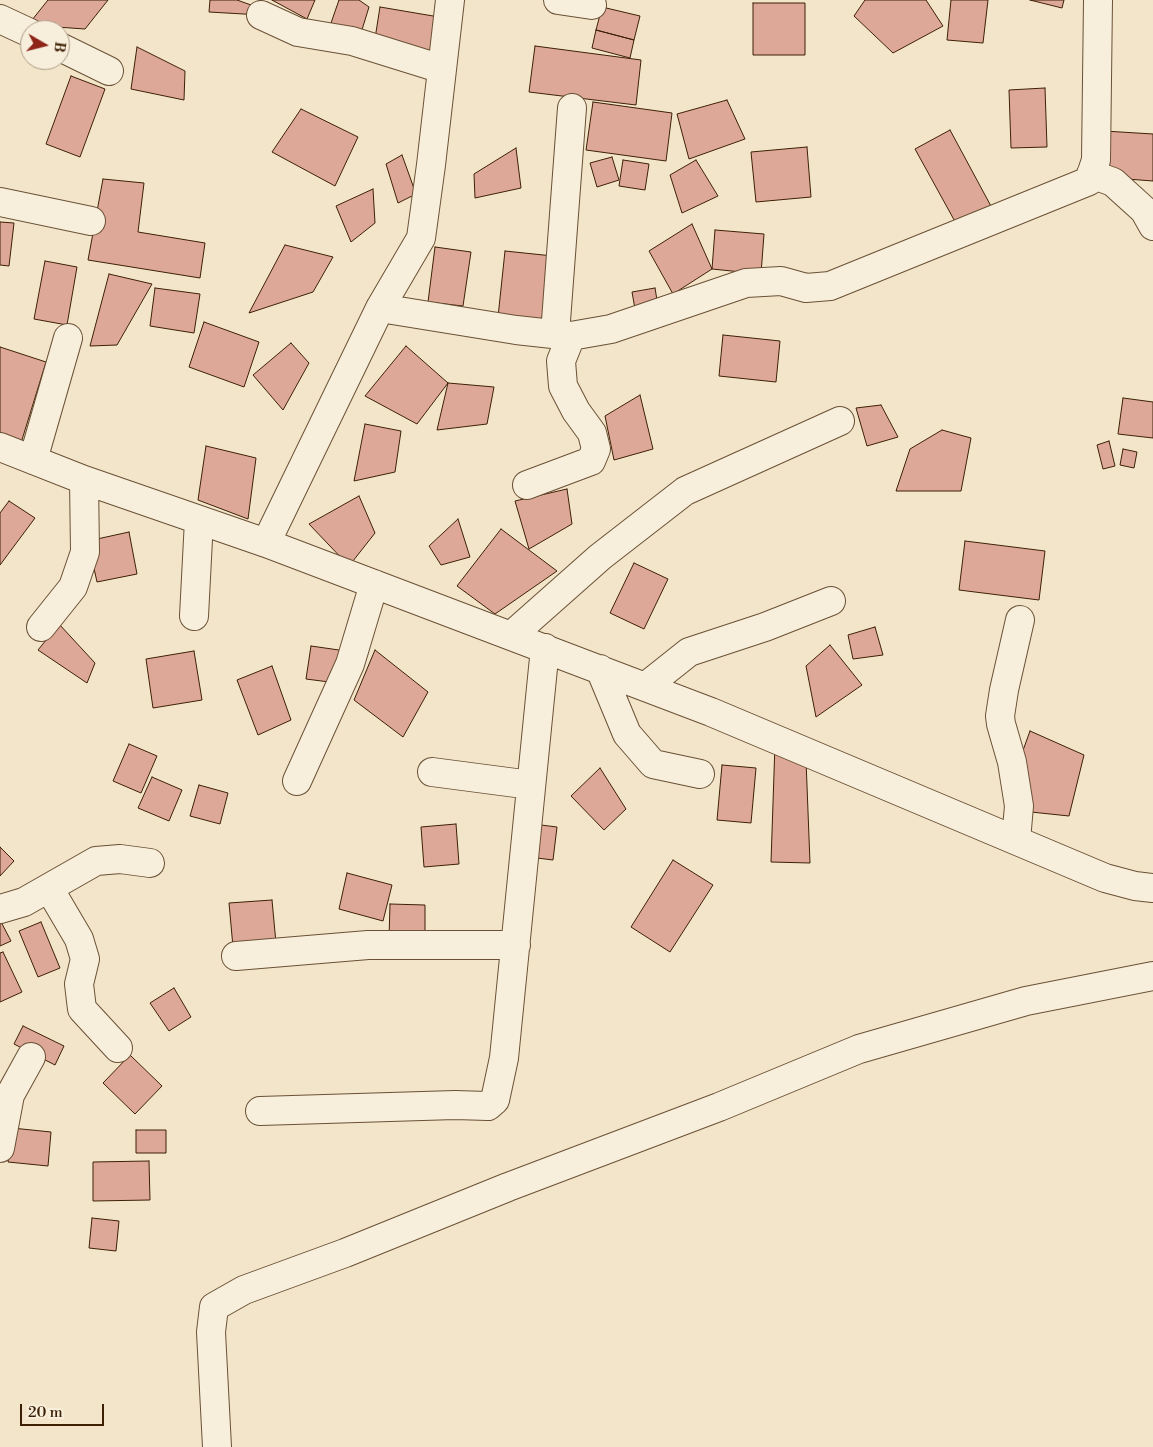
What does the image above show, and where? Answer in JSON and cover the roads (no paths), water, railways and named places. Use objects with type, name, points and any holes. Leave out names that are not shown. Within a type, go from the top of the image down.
[{"type":"street","points":[[266,543],[380,308],[421,238],[450,0]]},
{"type":"street","points":[[558,0],[592,5]]},
{"type":"street","points":[[380,308],[516,330],[563,335],[611,329],[746,283],[781,281],[806,288],[830,286],[1089,181],[1096,160],[1098,0]]},
{"type":"street","points":[[261,15],[298,32],[352,41],[442,69]]},
{"type":"street","points":[[0,19],[20,28]]},
{"type":"street","points":[[70,52],[109,70]]},
{"type":"street","points":[[527,485],[591,461],[596,449],[592,433],[576,411],[563,386],[562,361],[572,108]]},
{"type":"street","points":[[1091,174],[1113,182],[1144,210],[1153,226]]},
{"type":"street","points":[[0,202],[91,221]]},
{"type":"street","points":[[32,460],[68,338]]},
{"type":"street","points":[[512,635],[600,557],[685,492],[840,421]]},
{"type":"street","points":[[0,447],[84,480],[266,543],[711,712],[1105,878],[1135,886],[1153,888]]},
{"type":"street","points":[[40,627],[72,587],[84,552],[84,480]]},
{"type":"street","points":[[194,616],[199,520]]},
{"type":"street","points":[[297,782],[350,664],[374,584]]},
{"type":"street","points":[[645,687],[689,652],[765,627],[831,601]]},
{"type":"street","points":[[1016,840],[1019,806],[1012,762],[1000,716],[1020,620]]},
{"type":"street","points":[[260,1111],[455,1105],[488,1106],[495,1100],[504,1058],[545,648]]},
{"type":"street","points":[[600,669],[627,734],[653,764],[700,774]]},
{"type":"street","points":[[432,772],[531,785]]},
{"type":"street","points":[[0,909],[24,902],[96,861],[120,859],[150,863]]},
{"type":"street","points":[[49,888],[78,939],[85,960],[79,984],[82,1009],[118,1048]]},
{"type":"street","points":[[236,956],[368,944],[516,946]]},
{"type":"street","points":[[217,1447],[210,1332],[214,1307],[244,1290],[345,1253],[508,1187],[719,1107],[859,1049],[1026,1001],[1153,976]]},
{"type":"street","points":[[0,1148],[10,1096],[31,1057]]}]
